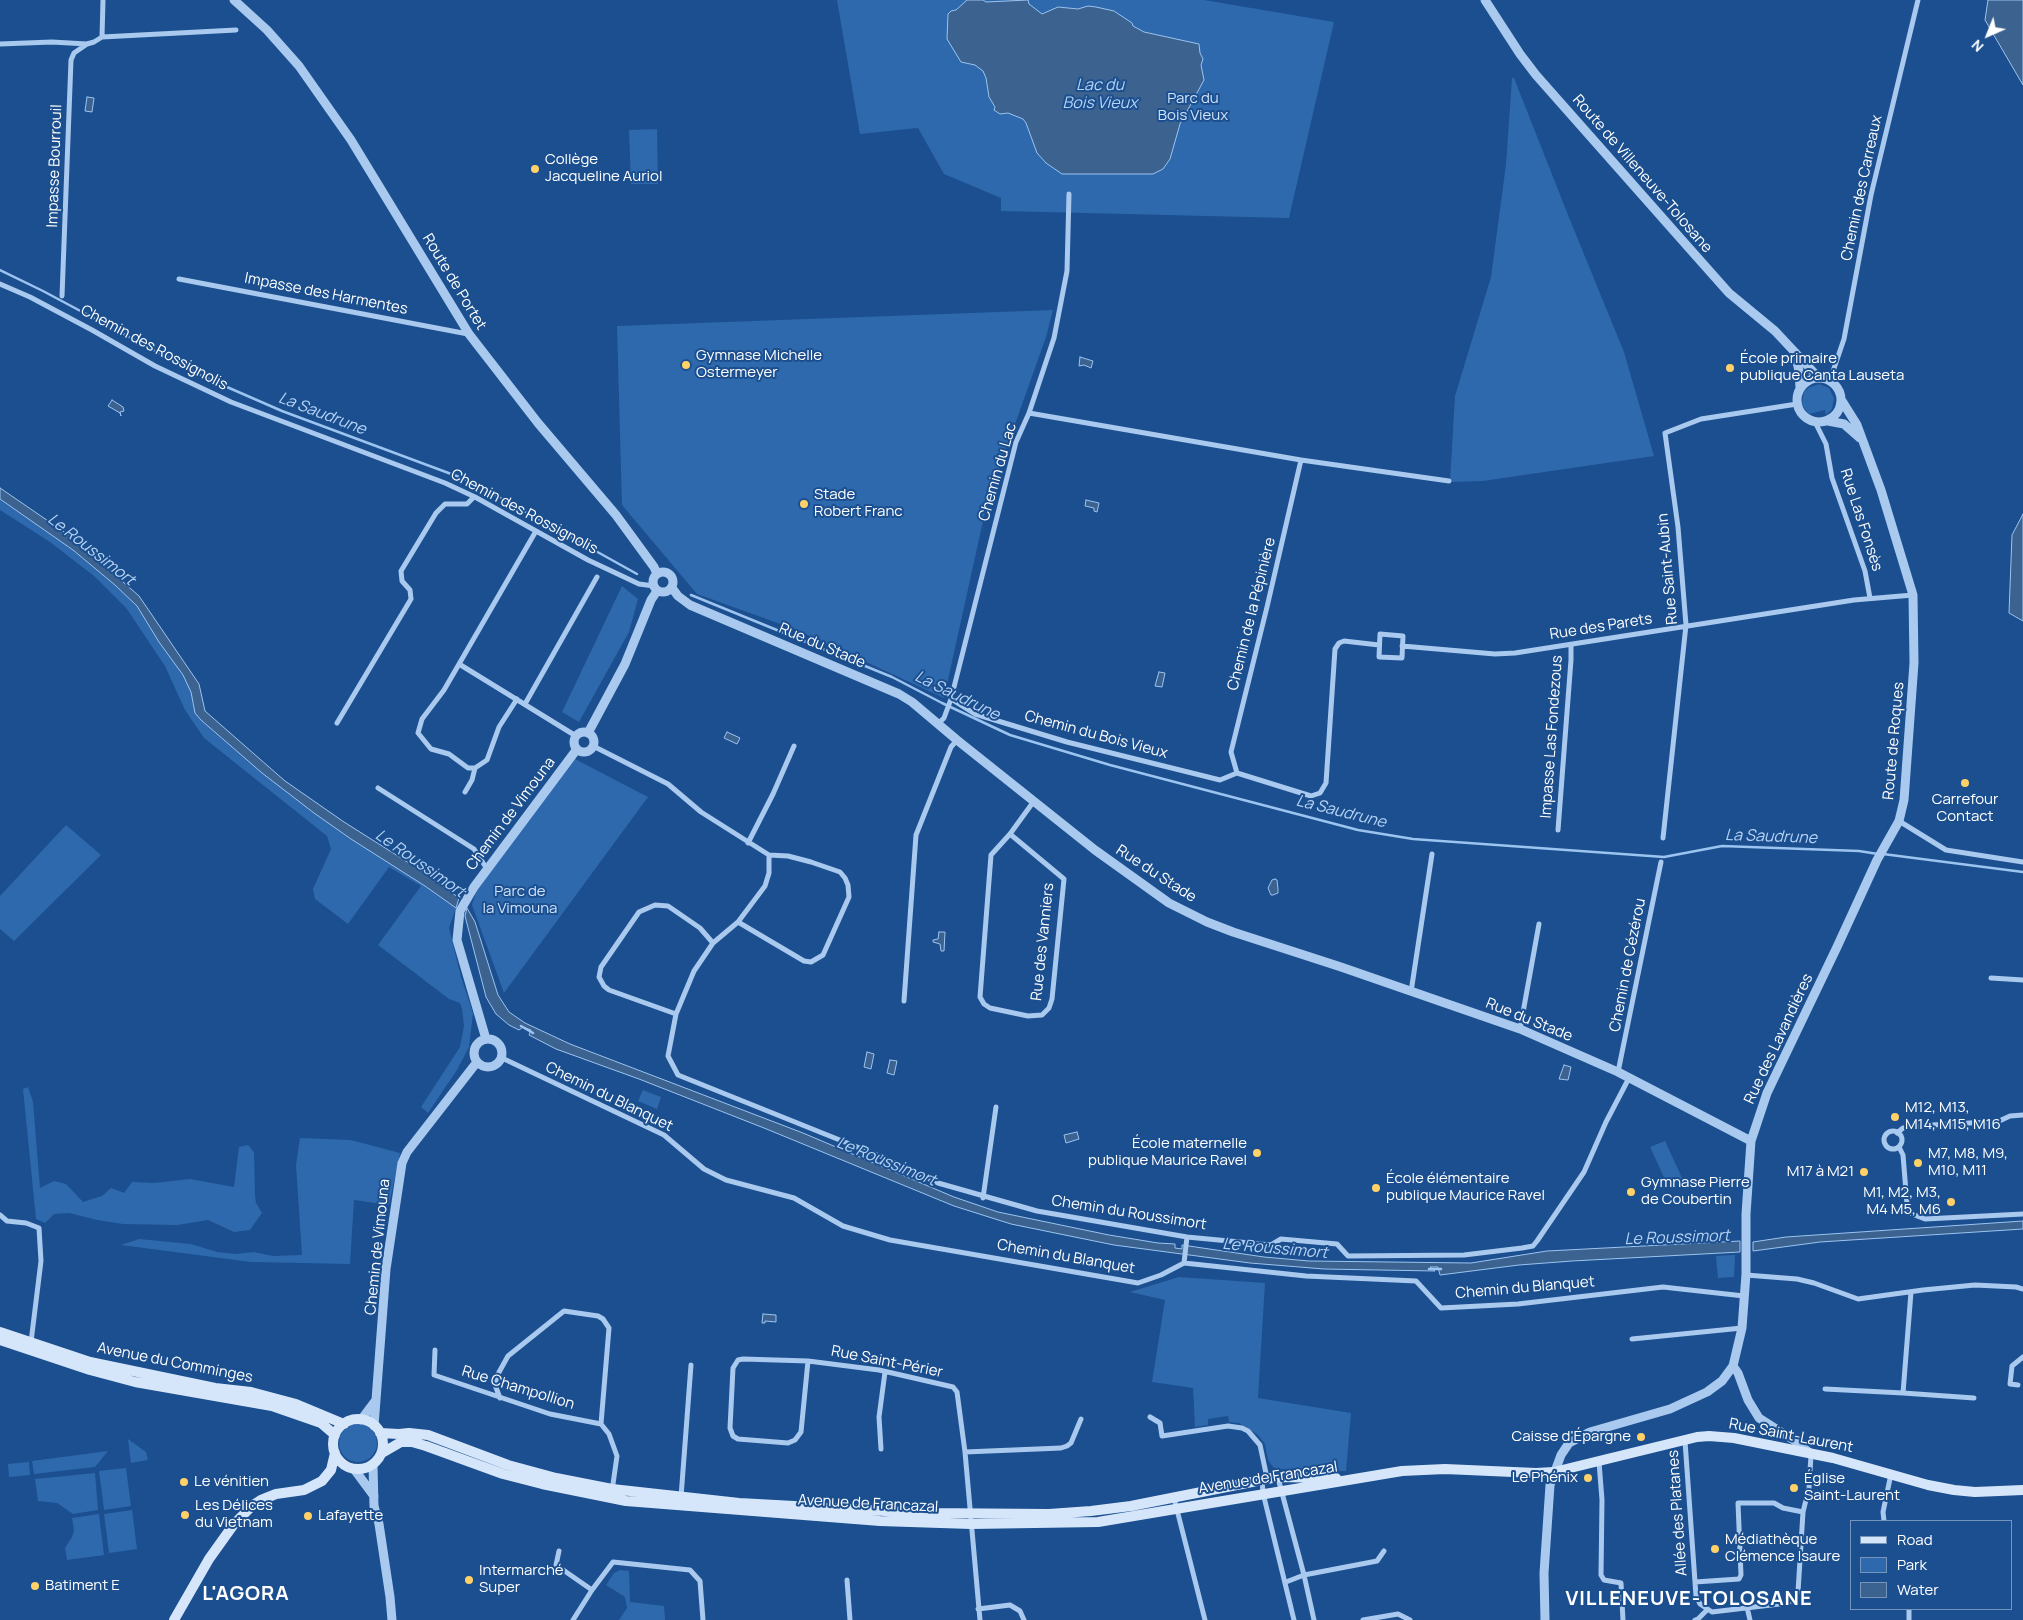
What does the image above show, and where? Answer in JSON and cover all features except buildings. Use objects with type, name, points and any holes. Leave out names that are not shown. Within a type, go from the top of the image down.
[{"type":"main road","name":"Avenue du Comminges","points":[[0,1332],[90,1362],[215,1388],[251,1392],[305,1407],[344,1424]]},
{"type":"main road","name":"Avenue du Comminges","points":[[0,1340],[90,1370],[135,1382],[272,1406],[321,1423],[335,1435]]},
{"type":"main road","points":[[174,1620],[214,1551],[244,1514],[261,1500],[276,1494],[313,1487],[322,1481],[331,1470],[335,1435],[344,1424],[360,1420],[377,1430],[383,1444],[382,1453],[373,1465],[364,1469],[354,1469],[344,1465],[334,1453]]},
{"type":"main road","name":"Avenue de Francazal","points":[[377,1430],[399,1434],[408,1432],[428,1435],[508,1465],[611,1494]]},
{"type":"main road","name":"Rue Saint-Laurent","points":[[1554,1472],[1697,1437],[1734,1438],[1858,1464],[1954,1490],[1975,1492],[2023,1490]]},
{"type":"main road","name":"Avenue de Francazal","points":[[382,1453],[401,1442],[412,1442],[503,1474],[542,1484],[681,1502],[880,1521],[971,1524],[1098,1522],[1269,1478],[1362,1479]]},
{"type":"main road","points":[[331,1470],[344,1465]]},
{"type":"main road","name":"Avenue de Francazal","points":[[681,1502],[922,1513],[1049,1514],[1282,1491],[1402,1471],[1445,1469],[1554,1472]]},
{"type":"street","points":[[102,37],[103,0]]},
{"type":"street","name":"Route de Portet","points":[[234,0],[267,30],[299,66],[351,140],[469,334],[538,423],[616,515],[654,567],[657,574]]},
{"type":"street","name":"Route de Villeneuve-Tolosane","points":[[1485,0],[1520,54],[1714,277],[1775,331],[1819,378]]},
{"type":"street","name":"Chemin des Carreaux","points":[[1830,380],[1844,339],[1871,195],[1918,0]]},
{"type":"street","name":"Impasse Bourrouil","points":[[62,296],[71,60],[80,47],[102,37],[236,30]]},
{"type":"street","name":"Impasse Bourrouil","points":[[0,44],[52,42],[87,44]]},
{"type":"street","name":"Chemin du Lac","points":[[941,720],[950,701],[1016,442],[1029,413],[1054,338],[1067,271],[1069,194]]},
{"type":"street","name":"Impasse des Harmentes","points":[[179,278],[469,334]]},
{"type":"street","name":"Chemin des Rossignolis","points":[[0,284],[30,297],[155,366],[231,402],[445,483],[588,560],[639,584],[656,588]]},
{"type":"street","points":[[1795,352],[1800,371],[1800,388],[1797,404],[1805,418],[1815,422],[1828,421],[1844,424],[1861,439]]},
{"type":"street","points":[[1800,388],[1808,380],[1819,378],[1830,380],[1839,389],[1842,401],[1857,425],[1881,490],[1913,595]]},
{"type":"street","points":[[1828,421],[1839,411],[1842,401]]},
{"type":"street","name":"Rue Saint-Aubin","points":[[1663,838],[1686,625],[1678,527],[1665,433],[1700,419],[1797,404]]},
{"type":"street","points":[[1029,413],[1301,460],[1449,481]]},
{"type":"street","name":"Rue Las Fonsès","points":[[1815,422],[1826,444],[1832,478],[1866,571],[1870,598]]},
{"type":"street","name":"Chemin de la Pépinière","points":[[1237,773],[1231,752],[1270,598],[1301,460]]},
{"type":"street","points":[[337,723],[410,599],[410,590],[402,581],[401,570],[441,506],[467,504],[474,497]]},
{"type":"street","points":[[517,699],[499,727],[487,760],[475,768],[468,768],[448,754],[431,748],[418,733],[422,719],[444,690],[536,531]]},
{"type":"street","points":[[588,733],[625,664],[656,588],[654,578],[657,574],[664,572],[670,574],[674,580],[672,588],[665,592],[656,588]]},
{"type":"street","points":[[525,704],[597,577]]},
{"type":"street","name":"Rue du Stade","points":[[672,588],[678,596],[690,604],[899,694],[941,720],[957,740],[1096,850],[1169,903],[1206,922],[1520,1029],[1618,1072],[1751,1141]]},
{"type":"street","name":"Rue des Parets","points":[[1402,646],[1494,654],[1515,653],[1870,598],[1913,595]]},
{"type":"street","name":"Route de Roques","points":[[1899,821],[1904,800],[1914,663],[1913,595]]},
{"type":"street","points":[[1380,634],[1403,636],[1402,646],[1402,658],[1379,657],[1380,634]]},
{"type":"street","points":[[1237,773],[1311,796],[1320,793],[1326,784],[1334,650],[1339,643],[1344,641],[1379,645]]},
{"type":"street","name":"Impasse Las Fondezous","points":[[1558,830],[1572,660],[1571,645]]},
{"type":"street","points":[[459,664],[576,736]]},
{"type":"street","name":"Chemin du Bois Vieux","points":[[950,701],[975,714],[1068,742],[1220,780],[1237,773]]},
{"type":"street","points":[[582,732],[588,733],[593,740],[592,746],[584,752],[577,749],[574,744],[576,736],[582,732]]},
{"type":"street","points":[[904,1001],[916,835],[951,747],[957,740]]},
{"type":"street","points":[[592,746],[668,784],[701,812],[769,855],[788,856],[840,872],[848,885],[849,897],[823,955],[816,960],[804,961],[738,922]]},
{"type":"street","points":[[748,843],[773,794],[794,746]]},
{"type":"street","name":"Chemin de Vimouna","points":[[486,1039],[457,940],[460,911],[487,870],[577,749]]},
{"type":"street","points":[[465,792],[472,780],[475,768]]},
{"type":"street","points":[[378,788],[474,849],[487,870]]},
{"type":"street","name":"Rue des Vanniers","points":[[1010,834],[1064,879],[1052,999],[1049,1008],[1042,1015],[1028,1016],[998,1011],[984,1004],[980,997],[991,855],[1010,834],[1034,801]]},
{"type":"street","points":[[1899,821],[1946,850],[2023,862]]},
{"type":"street","name":"Rue des Lavandières","points":[[1545,1620],[1544,1573],[1550,1485],[1561,1455],[1574,1439],[1603,1427],[1670,1409],[1708,1392],[1722,1380],[1733,1366],[1742,1328],[1751,1141],[1767,1093],[1876,863],[1899,821]]},
{"type":"street","points":[[1411,992],[1432,854]]},
{"type":"street","points":[[713,943],[700,928],[668,906],[655,905],[640,912],[601,967],[599,977],[604,986],[609,990],[676,1014],[694,971],[713,943],[738,922],[765,886],[769,873],[769,855]]},
{"type":"street","name":"Chemin de Cézérou","points":[[1618,1072],[1661,862]]},
{"type":"street","points":[[1520,1029],[1539,924]]},
{"type":"street","points":[[1991,978],[2023,980]]},
{"type":"street","name":"Chemin du Roussimort","points":[[676,1014],[668,1056],[671,1064],[682,1078],[882,1157],[938,1184],[983,1198],[1037,1211],[1187,1237],[1271,1245],[1281,1239],[1337,1244],[1348,1256],[1464,1255],[1533,1246],[1584,1172],[1606,1122],[1629,1078]]},
{"type":"street","points":[[486,1039],[494,1040],[501,1046],[502,1058],[490,1068],[483,1067],[477,1062],[474,1055],[475,1048],[479,1042],[486,1039]]},
{"type":"street","name":"Chemin du Blanquet","points":[[502,1058],[664,1135],[704,1169],[726,1180],[794,1198],[843,1226],[890,1240],[1138,1283],[1161,1275],[1184,1263],[1306,1276],[1416,1282],[1441,1308],[1518,1304],[1663,1288],[1744,1296]]},
{"type":"street","name":"Chemin de Vimouna","points":[[377,1430],[376,1399],[386,1269],[402,1163],[407,1152],[477,1062]]},
{"type":"street","points":[[983,1198],[996,1107]]},
{"type":"street","points":[[1899,1147],[1894,1149],[1888,1148],[1884,1140],[1889,1133],[1897,1133],[1903,1128],[1989,1122],[1995,1124],[2010,1116],[2023,1115]]},
{"type":"street","points":[[1897,1133],[1902,1139],[1899,1147],[1903,1155],[1906,1204],[1912,1214],[1925,1219],[2023,1214]]},
{"type":"street","points":[[0,1215],[7,1221],[26,1223],[39,1228],[41,1261],[30,1342]]},
{"type":"street","points":[[1184,1263],[1187,1237]]},
{"type":"street","points":[[1746,1274],[1797,1279],[1858,1299],[1975,1285],[2023,1289]]},
{"type":"street","points":[[1903,1393],[1912,1292]]},
{"type":"street","points":[[500,1398],[495,1385],[498,1374],[508,1356],[564,1311],[598,1316],[603,1319],[610,1328],[601,1424],[609,1434],[617,1456],[611,1494]]},
{"type":"street","points":[[1632,1338],[1742,1328]]},
{"type":"street","name":"Rue Champollion","points":[[435,1350],[434,1375],[550,1414],[601,1424]]},
{"type":"street","points":[[2018,1385],[2010,1384],[2012,1366],[2023,1357]]},
{"type":"street","name":"Rue Saint-Périer","points":[[808,1361],[801,1432],[795,1440],[788,1443],[733,1436],[730,1428],[732,1377],[733,1368],[738,1360],[808,1361],[885,1372],[952,1387],[957,1392],[965,1452],[980,1620]]},
{"type":"street","points":[[681,1502],[690,1365]]},
{"type":"street","points":[[1695,1620],[1707,1610],[1712,1612],[1747,1606],[1788,1603],[1795,1598],[1798,1592],[1802,1512],[1809,1488],[1811,1455],[1795,1441],[1759,1418],[1748,1400],[1738,1373],[1733,1366]]},
{"type":"street","points":[[881,1449],[880,1417],[885,1372]]},
{"type":"street","points":[[1825,1389],[1974,1398]]},
{"type":"street","points":[[360,1420],[376,1399]]},
{"type":"street","points":[[1150,1417],[1160,1423],[1162,1436],[1228,1426],[1248,1431],[1260,1445],[1269,1478],[1282,1491],[1314,1620]]},
{"type":"street","points":[[965,1452],[1060,1448],[1068,1446],[1081,1418]]},
{"type":"street","name":"Allée des Platanes","points":[[1686,1440],[1696,1596],[1700,1604],[1707,1610]]},
{"type":"street","points":[[1599,1462],[1602,1500],[1601,1575],[1604,1580],[1621,1583],[1623,1620]]},
{"type":"street","points":[[373,1465],[374,1496],[392,1620]]},
{"type":"street","points":[[354,1469],[374,1496]]},
{"type":"street","points":[[1884,1520],[1883,1512],[1891,1474]]},
{"type":"street","points":[[1269,1478],[1263,1493],[1294,1620]]},
{"type":"street","points":[[1175,1503],[1205,1620]]},
{"type":"street","points":[[1695,1582],[1739,1579],[1741,1575],[1738,1503],[1774,1503],[1802,1512]]},
{"type":"street","points":[[559,1550],[556,1565],[592,1590]]},
{"type":"street","points":[[1286,1582],[1304,1575],[1377,1561],[1384,1551]]},
{"type":"street","points":[[573,1620],[613,1562],[690,1570],[700,1581],[703,1620]]},
{"type":"street","points":[[847,1580],[850,1620]]},
{"type":"street","points":[[978,1609],[1010,1605],[1020,1611],[1024,1620]]},
{"type":"street","points":[[1747,1606],[1750,1620]]},
{"type":"street","points":[[1363,1620],[1398,1614],[1410,1620]]},
{"type":"green space","name":"Parc du Bois Vieux","points":[[837,0],[1204,0],[1334,22],[1289,218],[1001,211],[1001,198],[944,174],[918,128],[860,134]]},
{"type":"green space","points":[[1512,78],[1514,78],[1624,352],[1654,456],[1483,481],[1450,482],[1455,396],[1491,277],[1506,164]]},
{"type":"green space","points":[[657,129],[658,184],[631,184],[629,130]]},
{"type":"green space","name":"Stade Robert Franc","points":[[1053,310],[1046,337],[987,503],[944,698],[797,630],[697,594],[622,505],[617,326]]},
{"type":"green space","points":[[1819,384],[1829,388],[1834,398],[1832,409],[1826,415],[1825,410],[1809,414],[1802,403],[1804,392],[1808,388]]},
{"type":"green space","points":[[0,499],[73,550],[137,606],[159,642],[183,675],[191,692],[193,705],[201,720],[262,773],[314,813],[456,908],[449,928],[461,977],[473,1013],[469,1047],[457,1070],[428,1113],[421,1107],[460,1047],[464,1026],[462,1009],[460,1003],[449,999],[378,945],[421,886],[389,867],[348,924],[315,899],[313,889],[331,849],[327,836],[204,738],[185,710],[165,666],[127,609],[94,576],[50,542],[0,510]]},
{"type":"green space","points":[[622,586],[638,599],[629,632],[579,722],[562,712]]},
{"type":"green space","name":"Parc de la Vimouna","points":[[575,759],[648,797],[504,993],[472,905],[477,889]]},
{"type":"green space","points":[[66,825],[101,855],[14,941],[0,929],[0,896]]},
{"type":"green space","points":[[28,1087],[33,1102],[40,1188],[54,1181],[66,1184],[83,1202],[102,1196],[111,1188],[124,1193],[132,1182],[154,1183],[190,1179],[234,1187],[239,1147],[248,1145],[254,1152],[256,1203],[262,1213],[250,1230],[234,1232],[208,1220],[177,1225],[123,1224],[69,1213],[54,1214],[45,1223],[36,1219],[23,1089]]},
{"type":"green space","points":[[643,1090],[661,1097],[657,1109],[638,1101]]},
{"type":"green space","points":[[300,1138],[351,1140],[400,1153],[389,1205],[354,1200],[350,1264],[251,1262],[121,1245],[139,1239],[191,1244],[217,1252],[236,1254],[254,1252],[273,1256],[302,1255],[296,1165]]},
{"type":"green space","points":[[1665,1141],[1683,1180],[1668,1186],[1650,1147]]},
{"type":"green space","points":[[1735,1255],[1734,1277],[1718,1278],[1716,1256]]},
{"type":"green space","points":[[1179,1277],[1265,1283],[1258,1398],[1351,1413],[1346,1471],[1277,1469],[1268,1460],[1265,1444],[1257,1434],[1239,1423],[1229,1422],[1228,1416],[1208,1419],[1208,1425],[1195,1427],[1193,1388],[1152,1382],[1165,1300],[1130,1292]]},
{"type":"green space","points":[[358,1424],[371,1430],[377,1443],[371,1456],[358,1462],[345,1456],[339,1443],[345,1430]]},
{"type":"green space","points":[[128,1439],[146,1452],[148,1460],[131,1463]]},
{"type":"green space","points":[[108,1451],[95,1467],[34,1474],[32,1461]]},
{"type":"green space","points":[[29,1462],[30,1475],[9,1477],[8,1464]]},
{"type":"green space","points":[[126,1468],[131,1506],[104,1510],[99,1471]]},
{"type":"green space","points":[[95,1473],[98,1510],[73,1514],[57,1503],[38,1501],[35,1479]]},
{"type":"green space","points":[[132,1510],[137,1549],[109,1553],[104,1514]]},
{"type":"green space","points":[[99,1514],[104,1555],[67,1560],[65,1548],[74,1530],[72,1518]]},
{"type":"green space","points":[[620,1570],[629,1571],[630,1602],[664,1606],[665,1620],[619,1620],[627,1608],[625,1597],[606,1585],[614,1573]]},
{"type":"water","name":"Lac du Bois Vieux","points":[[967,0],[983,0],[986,2],[1028,0],[1029,4],[1042,14],[1058,7],[1078,9],[1088,6],[1096,7],[1114,11],[1144,32],[1199,44],[1203,59],[1201,65],[1204,80],[1180,124],[1170,159],[1163,169],[1153,174],[1062,174],[1046,163],[1037,153],[1023,119],[1008,113],[1000,114],[994,110],[995,107],[989,97],[983,71],[975,65],[961,62],[947,39],[948,14],[956,10]]},
{"type":"water","points":[[1988,0],[2023,0],[2023,85],[1985,20]]},
{"type":"water","points":[[87,97],[94,98],[92,112],[85,111]]},
{"type":"water","points":[[1080,357],[1093,361],[1091,368],[1084,365],[1079,366]]},
{"type":"water","points":[[112,400],[123,407],[124,411],[120,412],[121,416],[120,413],[108,406]]},
{"type":"water","points":[[0,488],[73,538],[139,596],[199,684],[205,711],[285,781],[344,822],[428,875],[459,898],[456,908],[314,813],[262,773],[201,720],[195,713],[191,692],[183,675],[159,642],[137,606],[73,550],[0,499]]},
{"type":"water","points":[[1086,500],[1099,503],[1097,512],[1094,511],[1094,508],[1085,506]]},
{"type":"water","points":[[2023,514],[2023,621],[2009,613],[2012,535]]},
{"type":"water","points":[[1159,672],[1165,673],[1162,687],[1155,686]]},
{"type":"water","points":[[727,732],[740,738],[737,744],[724,738]]},
{"type":"water","points":[[1272,880],[1277,880],[1278,893],[1271,895],[1268,888]]},
{"type":"water","points":[[467,908],[475,922],[498,995],[509,1012],[525,1023],[570,1044],[803,1133],[954,1197],[998,1212],[1109,1235],[1175,1244],[1175,1248],[1182,1249],[1182,1245],[1264,1257],[1309,1261],[1471,1263],[1547,1251],[1740,1241],[1740,1252],[1519,1265],[1440,1275],[1438,1267],[1430,1267],[1435,1271],[1324,1269],[1250,1263],[1114,1245],[1011,1224],[954,1206],[764,1128],[556,1049],[529,1035],[531,1030],[523,1027],[519,1030],[509,1025],[496,1014],[486,997],[465,916]]},
{"type":"water","points":[[939,932],[945,932],[944,951],[941,951],[940,944],[933,942],[933,940],[938,939]]},
{"type":"water","points":[[867,1052],[874,1054],[871,1069],[864,1067]]},
{"type":"water","points":[[890,1060],[897,1061],[894,1075],[887,1073]]},
{"type":"water","points":[[1564,1065],[1571,1067],[1568,1080],[1559,1079]]},
{"type":"water","points":[[1077,1132],[1079,1139],[1066,1143],[1064,1135]]},
{"type":"water","points":[[2023,1221],[2023,1229],[1820,1242],[1753,1251],[1753,1242],[1786,1237]]},
{"type":"water","points":[[763,1314],[776,1315],[776,1322],[765,1321],[765,1323],[762,1323]]},
{"type":"waterway","name":"La Saudrune","points":[[0,270],[204,377],[282,411],[470,481],[637,574]]},
{"type":"waterway","name":"La Saudrune","points":[[691,595],[892,677],[1010,735],[1110,765],[1358,830],[1413,839],[1664,857],[1722,846],[1859,851],[1878,854]]},
{"type":"waterway","name":"La Saudrune","points":[[1883,854],[2023,872]]},
{"type":"waterway","name":"Le Roussimort","points":[[521,1026],[533,1033]]},
{"type":"waterway","name":"Le Roussimort","points":[[1429,1269],[1441,1269]]},
{"type":"place","name":"Collège Jacqueline Auriol","points":[[535,169]]},
{"type":"place","name":"Gymnase Michelle Ostermeyer","points":[[686,365]]},
{"type":"place","name":"École primaire publique Canta Lauseta","points":[[1730,368]]},
{"type":"place","name":"Stade Robert Franc","points":[[804,504]]},
{"type":"place","name":"Carrefour Contact","points":[[1965,783]]},
{"type":"place","name":"M12, M13, M14, M15, M16","points":[[1895,1117]]},
{"type":"place","name":"École maternelle publique Maurice Ravel","points":[[1257,1153]]},
{"type":"place","name":"M7, M8, M9, M10, M11","points":[[1918,1163]]},
{"type":"place","name":"M17 à M21","points":[[1864,1172]]},
{"type":"place","name":"École élémentaire publique Maurice Ravel","points":[[1376,1188]]},
{"type":"place","name":"Gymnase Pierre de Coubertin","points":[[1631,1192]]},
{"type":"place","name":"M1, M2, M3, M4 M5, M6","points":[[1951,1202]]},
{"type":"place","name":"Caisse d'Épargne","points":[[1641,1437]]},
{"type":"place","name":"Le Phénix","points":[[1588,1478]]},
{"type":"place","name":"Le vénitien","points":[[184,1482]]},
{"type":"place","name":"Église Saint-Laurent","points":[[1794,1488]]},
{"type":"place","name":"Les Délices du Vietnam","points":[[185,1515]]},
{"type":"place","name":"Lafayette","points":[[308,1516]]},
{"type":"place","name":"Médiathèque Clémence Isaure","points":[[1715,1549]]},
{"type":"place","name":"Intermarché Super","points":[[469,1580]]},
{"type":"place","name":"Batiment E","points":[[35,1586]]},
{"type":"district","name":"L'AGORA","points":[[246,1594]]},
{"type":"district","name":"VILLENEUVE-TOLOSANE","points":[[1689,1599]]}]
